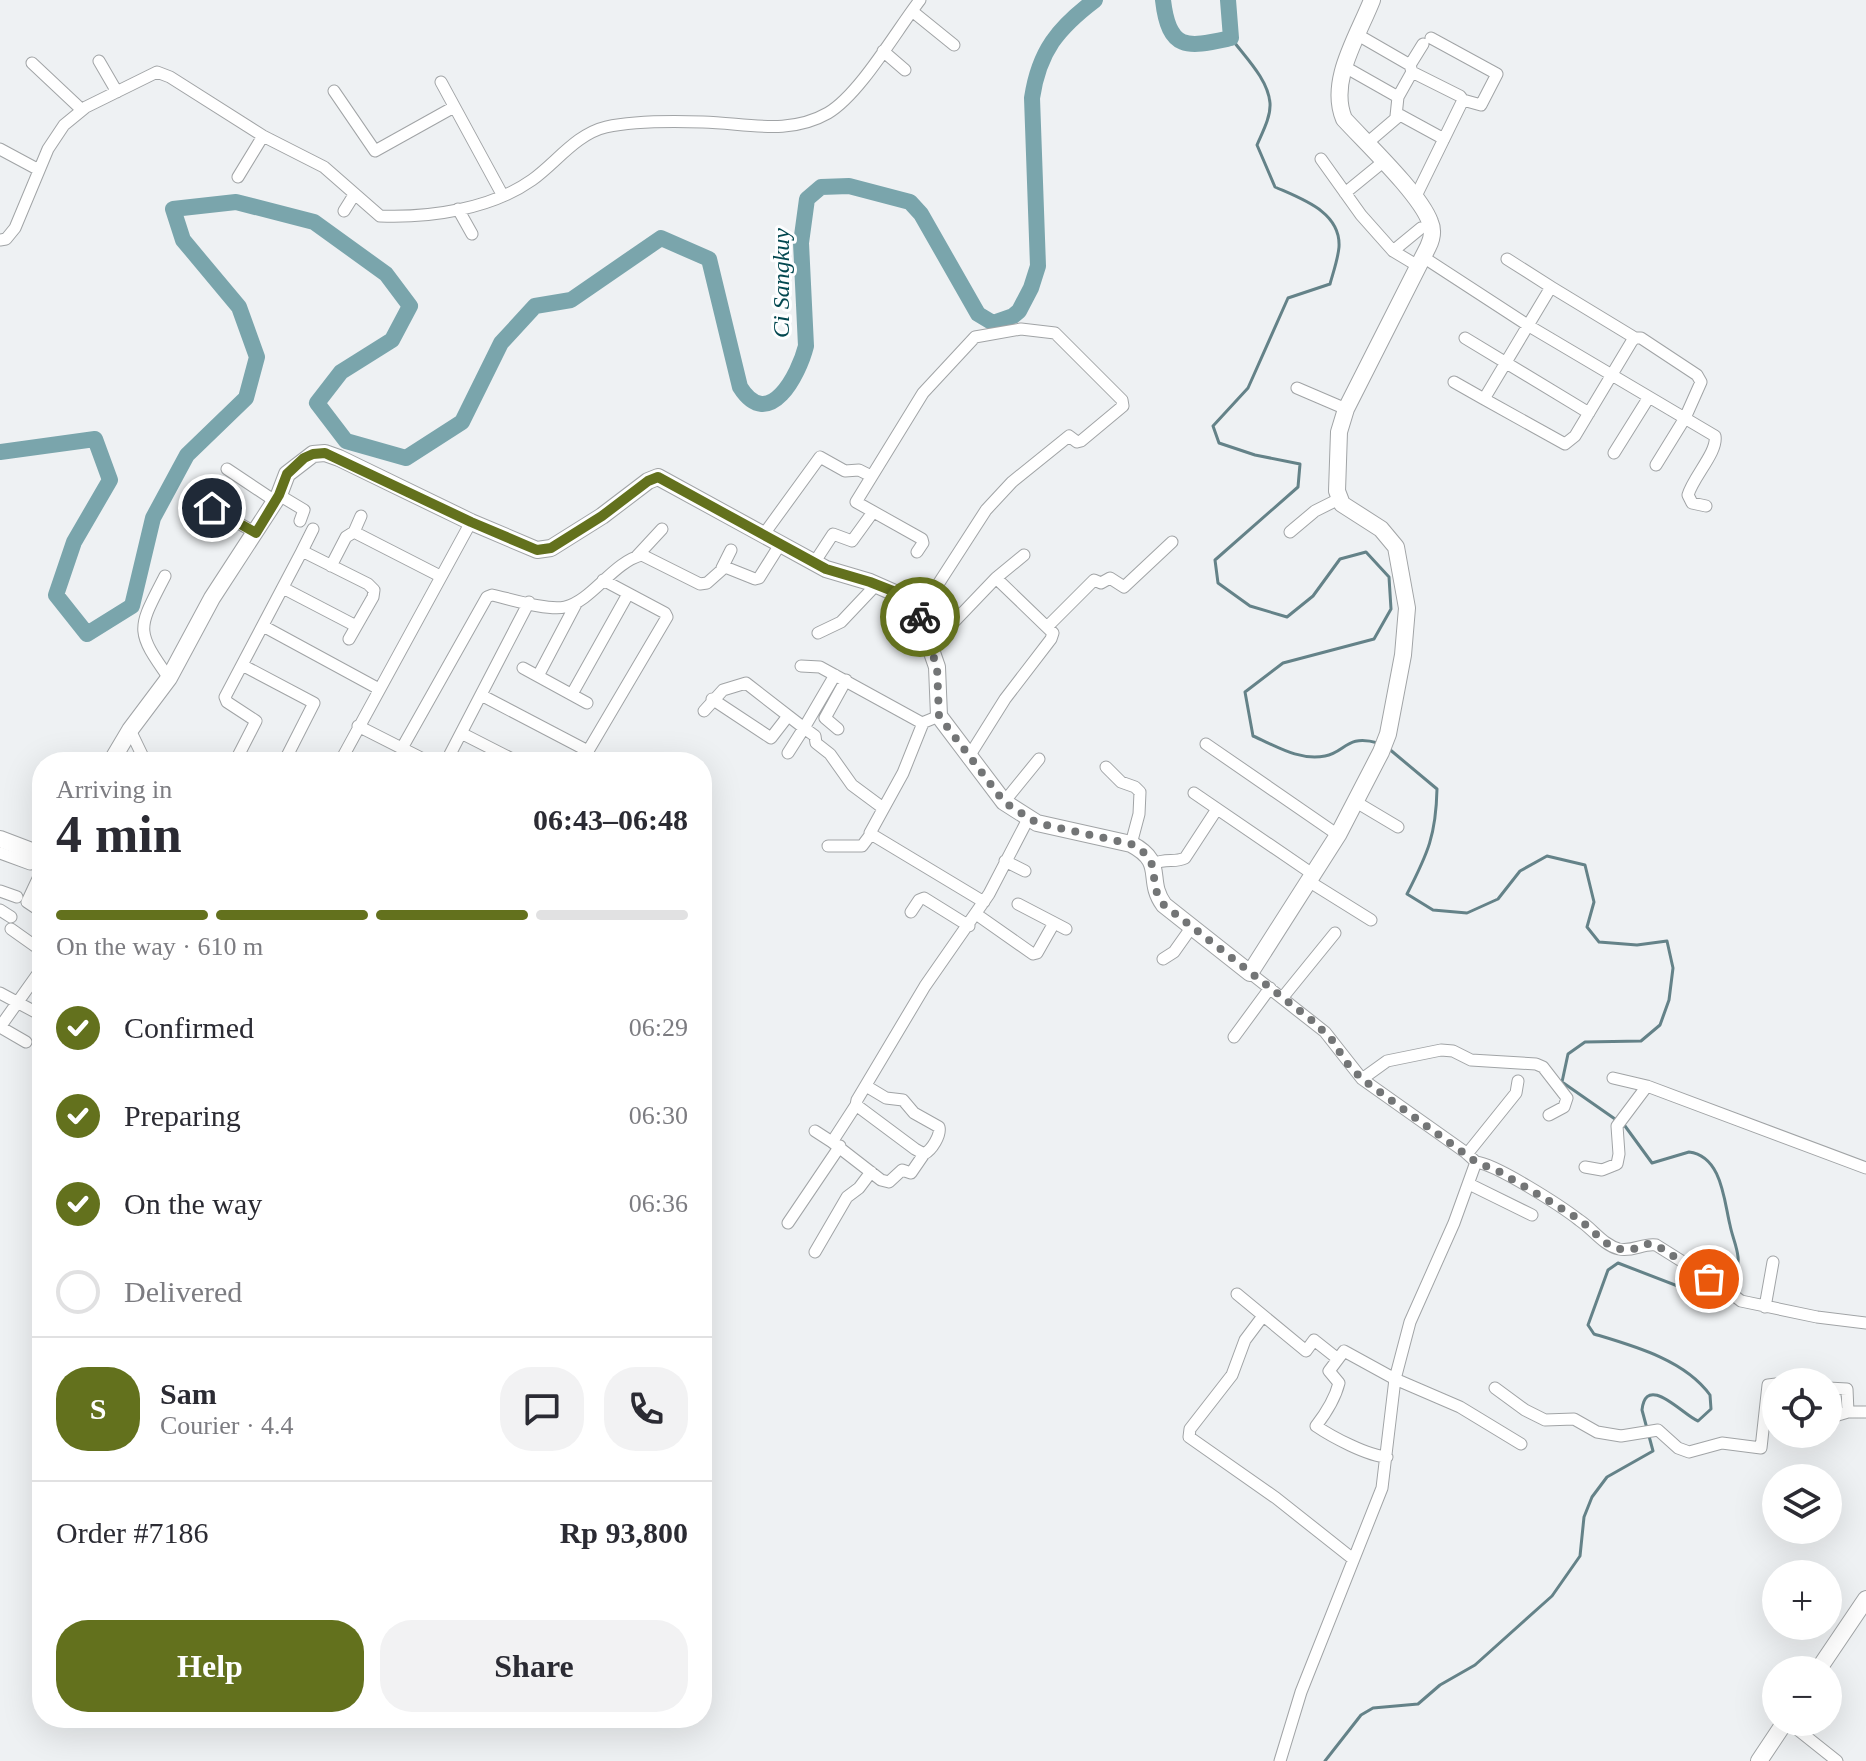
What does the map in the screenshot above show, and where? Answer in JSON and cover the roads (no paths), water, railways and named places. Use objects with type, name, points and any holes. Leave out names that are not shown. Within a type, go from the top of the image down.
[{"type":"street","points":[[0,240],[6,239],[15,228],[58,132],[82,110],[151,74],[163,74],[263,136],[324,167],[380,216],[429,214],[503,196],[532,180],[583,137],[608,127],[701,122],[776,128],[827,113],[849,94],[920,0]]},
{"type":"street","points":[[1250,973],[1338,835],[1381,752],[1388,734],[1406,633],[1407,608],[1396,547],[1388,534],[1348,509],[1339,499],[1338,443],[1346,409],[1431,240],[1433,230],[1415,198],[1344,119],[1338,104],[1345,67],[1372,0]]},
{"type":"street","points":[[912,11],[954,45]]},
{"type":"street","points":[[1358,35],[1411,68],[1463,100],[1481,105],[1497,74],[1427,41],[1411,68],[1398,97],[1396,116]]},
{"type":"street","points":[[883,51],[905,70]]},
{"type":"street","points":[[99,61],[117,92]]},
{"type":"street","points":[[32,63],[82,110]]},
{"type":"street","points":[[1345,67],[1398,97]]},
{"type":"street","points":[[441,82],[503,196]]},
{"type":"street","points":[[334,91],[375,151],[454,107]]},
{"type":"street","points":[[1415,198],[1463,100]]},
{"type":"street","points":[[1366,144],[1396,116],[1404,115],[1444,139]]},
{"type":"street","points":[[238,177],[263,136]]},
{"type":"street","points":[[0,149],[39,170]]},
{"type":"street","points":[[1321,159],[1393,251],[1420,262],[1713,434],[1717,439],[1688,495],[1689,502],[1706,506]]},
{"type":"street","points":[[1345,193],[1383,162]]},
{"type":"street","points":[[344,211],[354,195]]},
{"type":"street","points":[[458,209],[472,234]]},
{"type":"street","points":[[1393,251],[1421,228]]},
{"type":"street","points":[[1507,259],[1635,338],[1641,338],[1700,378],[1700,387],[1685,418],[1656,465]]},
{"type":"street","points":[[1484,399],[1551,287]]},
{"type":"street","points":[[117,752],[169,678],[212,598],[277,498],[287,474],[313,454],[325,453],[530,549],[544,551],[658,477],[814,563],[904,597],[919,598],[931,594],[986,510],[1012,482],[1069,436],[1077,442],[1081,441],[1120,410],[1123,402],[1055,333],[1021,329],[975,337],[944,374],[923,393],[856,502],[922,539],[917,552]]},
{"type":"street","points":[[1465,338],[1589,413]]},
{"type":"street","points":[[1454,382],[1562,444],[1575,436],[1635,338]]},
{"type":"street","points":[[1297,388],[1346,409]]},
{"type":"street","points":[[1614,453],[1649,397]]},
{"type":"street","points":[[764,534],[820,457],[845,471],[859,470],[871,476]]},
{"type":"street","points":[[227,469],[304,510],[300,521]]},
{"type":"street","points":[[1290,532],[1315,511],[1339,499]]},
{"type":"street","points":[[212,508],[256,533]]},
{"type":"street","points":[[814,563],[833,534],[851,542],[873,512]]},
{"type":"street","points":[[331,566],[361,516]]},
{"type":"street","points":[[345,752],[471,522]]},
{"type":"street","points":[[243,752],[256,721],[225,700],[313,529]]},
{"type":"street","points":[[402,748],[487,597],[492,595],[568,607],[637,556],[662,529]]},
{"type":"street","points":[[354,532],[440,576]]},
{"type":"street","points":[[1047,627],[1094,580],[1101,583],[1110,578],[1121,587],[1126,587],[1172,542]]},
{"type":"street","points":[[722,568],[751,579],[759,578],[781,543]]},
{"type":"street","points":[[637,556],[646,556],[700,584],[707,583],[722,568],[731,550]]},
{"type":"street","points":[[302,551],[368,584],[374,590],[349,639]]},
{"type":"street","points":[[951,625],[996,578],[1024,555]]},
{"type":"street","points":[[165,576],[144,622],[144,636],[147,647],[169,678]]},
{"type":"street","points":[[968,758],[1005,699],[1053,633],[996,578]]},
{"type":"street","points":[[587,752],[667,617],[665,613],[603,580]]},
{"type":"street","points":[[818,633],[841,622],[876,585]]},
{"type":"street","points":[[283,588],[356,626]]},
{"type":"street","points":[[572,694],[628,594]]},
{"type":"street","points":[[828,846],[862,846],[931,720],[937,667],[919,615],[904,597]]},
{"type":"street","points":[[538,676],[577,601]]},
{"type":"street","points":[[451,752],[529,602]]},
{"type":"street","points":[[263,626],[379,689]]},
{"type":"street","points":[[242,665],[314,703],[289,752]]},
{"type":"street","points":[[801,666],[820,667],[931,720],[1004,802],[1028,819],[1131,844],[1152,862],[1159,899],[1191,928],[1325,1032],[1362,1079],[1472,1158],[1580,1220],[1606,1243],[1631,1250],[1647,1244],[1656,1245],[1741,1301],[1866,1323]]},
{"type":"street","points":[[523,668],[587,703]]},
{"type":"street","points":[[788,753],[841,678]]},
{"type":"street","points":[[838,729],[825,718],[841,678]]},
{"type":"street","points":[[704,711],[723,690],[746,683],[815,736],[816,743],[830,754],[852,785],[883,808]]},
{"type":"street","points":[[481,695],[578,752]]},
{"type":"street","points":[[712,699],[771,738],[788,716]]},
{"type":"street","points":[[358,726],[410,752]]},
{"type":"street","points":[[130,730],[141,752]]},
{"type":"street","points":[[461,733],[498,752]]},
{"type":"street","points":[[1206,744],[1338,835]]},
{"type":"street","points":[[1004,802],[1039,759]]},
{"type":"street","points":[[1106,767],[1121,782],[1140,792],[1139,814],[1131,844]]},
{"type":"street","points":[[1194,793],[1371,920]]},
{"type":"street","points":[[1356,802],[1398,827]]},
{"type":"street","points":[[1152,862],[1185,858],[1217,809]]},
{"type":"street","points":[[788,1223],[921,992],[984,902],[1028,819]]},
{"type":"street","points":[[870,833],[984,902]]},
{"type":"street","points":[[0,839],[32,858]]},
{"type":"street","points":[[0,853],[32,859]]},
{"type":"street","points":[[1005,861],[1025,871]]},
{"type":"street","points":[[0,891],[17,897]]},
{"type":"street","points":[[911,912],[924,898],[969,926]]},
{"type":"street","points":[[1018,904],[1066,929]]},
{"type":"street","points":[[0,910],[32,942]]},
{"type":"street","points":[[976,914],[1033,954],[1037,953],[1054,923]]},
{"type":"street","points":[[1163,959],[1174,952],[1191,928]]},
{"type":"street","points":[[1283,997],[1335,933]]},
{"type":"street","points":[[26,1042],[0,1027],[32,984]]},
{"type":"street","points":[[1234,1037],[1270,988]]},
{"type":"street","points":[[0,993],[32,1010]]},
{"type":"street","points":[[1362,1079],[1387,1061],[1441,1050],[1453,1051],[1471,1060],[1536,1064],[1543,1067],[1567,1098],[1564,1107],[1549,1115]]},
{"type":"street","points":[[1613,1078],[1647,1086],[1866,1168]]},
{"type":"street","points":[[1280,1761],[1301,1692],[1382,1488],[1395,1379],[1410,1322],[1469,1184],[1472,1158],[1516,1093],[1518,1081]]},
{"type":"street","points":[[815,1131],[887,1183],[902,1170],[911,1173],[929,1151],[940,1132],[939,1127],[914,1113],[903,1100],[886,1098],[866,1086]]},
{"type":"street","points":[[1585,1167],[1602,1170],[1617,1164],[1620,1122],[1647,1086]]},
{"type":"street","points":[[856,1105],[924,1154]]},
{"type":"street","points":[[815,1252],[847,1197],[859,1188],[871,1172]]},
{"type":"street","points":[[1469,1184],[1532,1215]]},
{"type":"street","points":[[1765,1307],[1773,1262]]},
{"type":"street","points":[[1237,1294],[1306,1351],[1314,1340],[1338,1359]]},
{"type":"street","points":[[1263,1316],[1245,1340],[1232,1375],[1190,1429],[1189,1437],[1276,1498],[1353,1559]]},
{"type":"street","points":[[1387,1457],[1373,1456],[1342,1439],[1335,1439],[1316,1426],[1329,1409],[1339,1387],[1329,1371],[1342,1353],[1347,1351],[1395,1379],[1434,1394],[1521,1444]]},
{"type":"street","points":[[1495,1388],[1545,1420],[1574,1419],[1597,1432],[1621,1436],[1649,1430],[1663,1433],[1678,1448],[1689,1452],[1722,1443],[1761,1448],[1762,1439]]},
{"type":"street","points":[[1842,1389],[1847,1389],[1848,1412]]},
{"type":"street","points":[[1842,1414],[1866,1412]]},
{"type":"street","points":[[1827,1656],[1866,1599]]},
{"type":"street","points":[[1759,1761],[1783,1736]]},
{"type":"street","points":[[1806,1736],[1837,1761]]},
{"type":"waterway","name":"Ci Sangkuy","points":[[0,452],[95,439],[110,480],[74,542],[56,595],[87,634],[132,606],[153,518],[187,455],[246,398],[257,357],[239,307],[183,240],[173,209],[236,202],[314,222],[386,274],[410,306],[392,340],[341,372],[317,403],[346,441],[406,458],[462,422],[501,343],[535,306],[571,300],[661,238],[709,259],[740,387],[751,400],[762,404],[772,402],[790,383],[806,346],[801,243],[807,199],[821,187],[849,186],[910,202],[921,214],[978,314],[993,323],[1013,316],[1031,288],[1038,266],[1032,98],[1035,81],[1052,42],[1095,0]]},
{"type":"waterway","name":"Ci Sangkuy","points":[[1163,0],[1170,30],[1176,38],[1193,44],[1231,38],[1228,0]]},
{"type":"waterway","points":[[1231,38],[1255,69],[1268,94],[1269,114],[1257,145],[1275,187],[1308,202],[1327,216],[1338,235],[1339,247],[1330,284],[1288,298],[1248,388],[1213,426],[1219,443],[1255,455],[1300,464],[1298,487],[1215,560],[1218,583],[1250,606],[1287,617],[1313,596],[1340,559],[1366,552],[1389,577],[1391,609],[1374,639],[1283,663],[1245,692],[1253,736],[1288,752],[1315,757],[1332,754],[1353,742],[1378,743]]},
{"type":"waterway","points":[[1388,748],[1437,789],[1430,843],[1407,894],[1433,910],[1467,913],[1498,899],[1520,871],[1547,856],[1585,865],[1594,902],[1587,927],[1599,942],[1637,945],[1667,941],[1673,968],[1669,1000],[1660,1025],[1641,1041],[1585,1042],[1568,1054],[1562,1082],[1625,1126],[1652,1163],[1689,1152],[1700,1155],[1708,1162],[1720,1181],[1737,1253],[1737,1269],[1730,1287]]},
{"type":"waterway","points":[[1325,1761],[1361,1715],[1373,1708],[1418,1704],[1440,1685],[1475,1665],[1552,1596],[1580,1556],[1584,1517],[1592,1497],[1607,1477],[1653,1451],[1642,1410],[1645,1399],[1658,1395],[1698,1421],[1711,1409],[1710,1395],[1673,1363],[1594,1334],[1588,1325],[1608,1270],[1618,1263],[1714,1300],[1723,1299],[1726,1294]]}]
